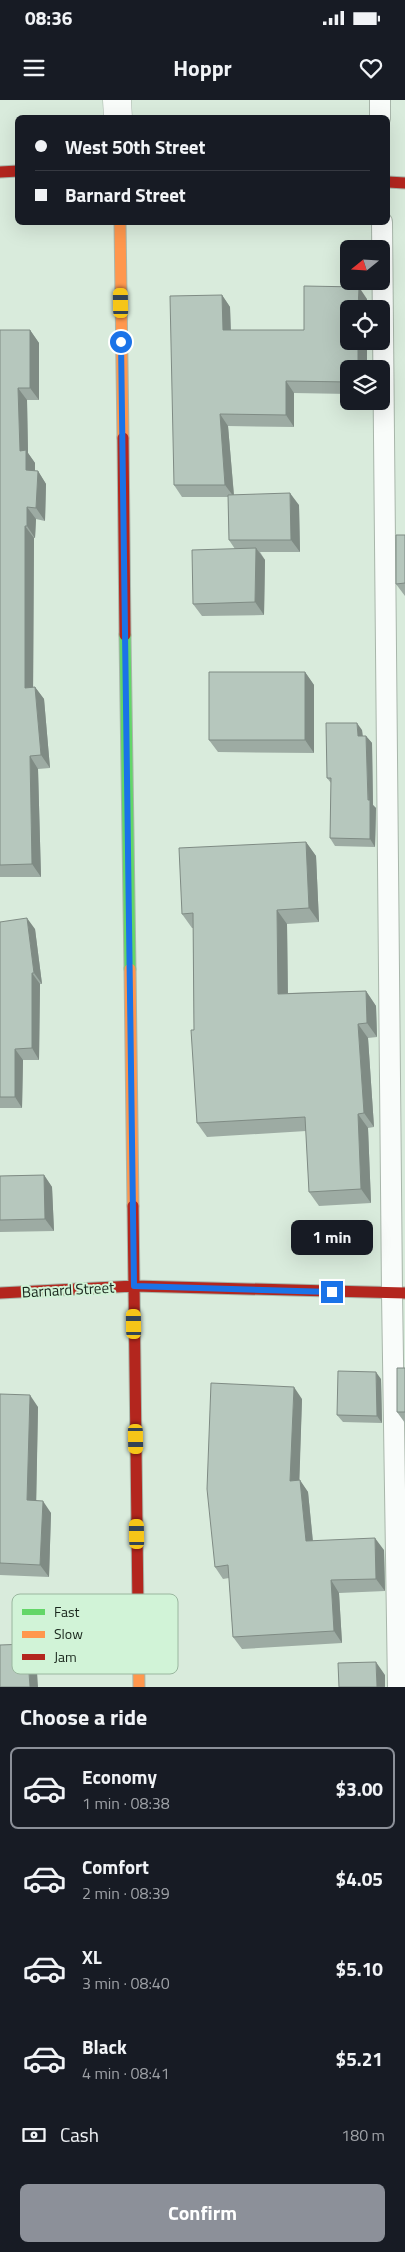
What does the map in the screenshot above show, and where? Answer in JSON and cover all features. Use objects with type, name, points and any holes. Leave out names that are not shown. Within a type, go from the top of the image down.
[{"type":"street","points":[[118,100],[118,115]]},
{"type":"street","points":[[0,172],[15,171]]},
{"type":"street","points":[[390,182],[405,183]]},
{"type":"street","points":[[120,225],[137,1594]]},
{"type":"street","name":"Barnard Street","points":[[0,1293],[134,1286],[398,1293]]},
{"type":"street","points":[[138,1674],[138,1687]]},
{"type":"lane","points":[[380,100],[380,115]]},
{"type":"lane","points":[[382,225],[398,1293],[398,1687]]},
{"type":"building","points":[[304,286],[340,287],[340,290],[359,290],[358,300],[340,300],[340,350],[358,350],[358,360],[340,360],[340,382],[286,381],[286,415],[220,414],[225,485],[174,485],[170,296],[222,295],[223,330],[304,330]]},
{"type":"building","points":[[0,330],[30,330],[30,388],[18,388],[20,451],[26,450],[26,470],[38,471],[36,508],[27,507],[27,526],[25,526],[25,688],[35,687],[41,755],[30,756],[32,864],[0,865]]},
{"type":"building","points":[[290,493],[291,540],[229,540],[228,495]]},
{"type":"building","points":[[396,535],[405,535],[405,583],[396,584]]},
{"type":"building","points":[[256,548],[255,602],[193,604],[192,550]]},
{"type":"building","points":[[209,672],[305,672],[305,740],[209,740]]},
{"type":"building","points":[[326,723],[357,723],[358,736],[366,736],[368,800],[370,800],[370,839],[330,838],[331,778],[327,778]]},
{"type":"building","points":[[306,842],[309,908],[277,910],[278,994],[366,991],[367,1023],[358,1024],[364,1113],[358,1114],[361,1189],[309,1192],[305,1117],[197,1123],[191,1030],[194,1030],[193,913],[182,914],[179,848]]},
{"type":"building","points":[[27,918],[34,973],[32,973],[32,1048],[15,1049],[15,1097],[0,1097],[0,922]]},
{"type":"building","points":[[44,1175],[45,1219],[0,1220],[0,1176]]},
{"type":"building","points":[[397,1368],[405,1368],[405,1412],[397,1412]]},
{"type":"building","points":[[338,1371],[376,1372],[377,1416],[337,1415]]},
{"type":"building","points":[[211,1383],[294,1387],[290,1481],[300,1480],[306,1541],[375,1538],[376,1579],[331,1580],[334,1631],[233,1637],[228,1565],[215,1567],[207,1489]]},
{"type":"building","points":[[0,1394],[30,1395],[27,1500],[43,1501],[40,1565],[0,1563]]},
{"type":"building","points":[[0,1645],[12,1645],[12,1674],[29,1674],[30,1687],[0,1687]]},
{"type":"building","points":[[376,1662],[377,1687],[339,1687],[338,1663]]},
{"type":"traffic: fast","points":[[125,635],[130,969]]},
{"type":"traffic: slow","points":[[120,225],[123,438]]},
{"type":"traffic: slow","points":[[130,969],[133,1206]]},
{"type":"traffic: slow","points":[[139,1674],[139,1687]]},
{"type":"traffic: jam","points":[[0,172],[15,171]]},
{"type":"traffic: jam","points":[[390,182],[405,183]]},
{"type":"traffic: jam","points":[[123,438],[125,635]]},
{"type":"traffic: jam","points":[[133,1206],[138,1594]]},
{"type":"traffic: jam","points":[[0,1293],[134,1286],[405,1293]]},
{"type":"route","points":[[121,342],[134,1286],[332,1292]]}]
